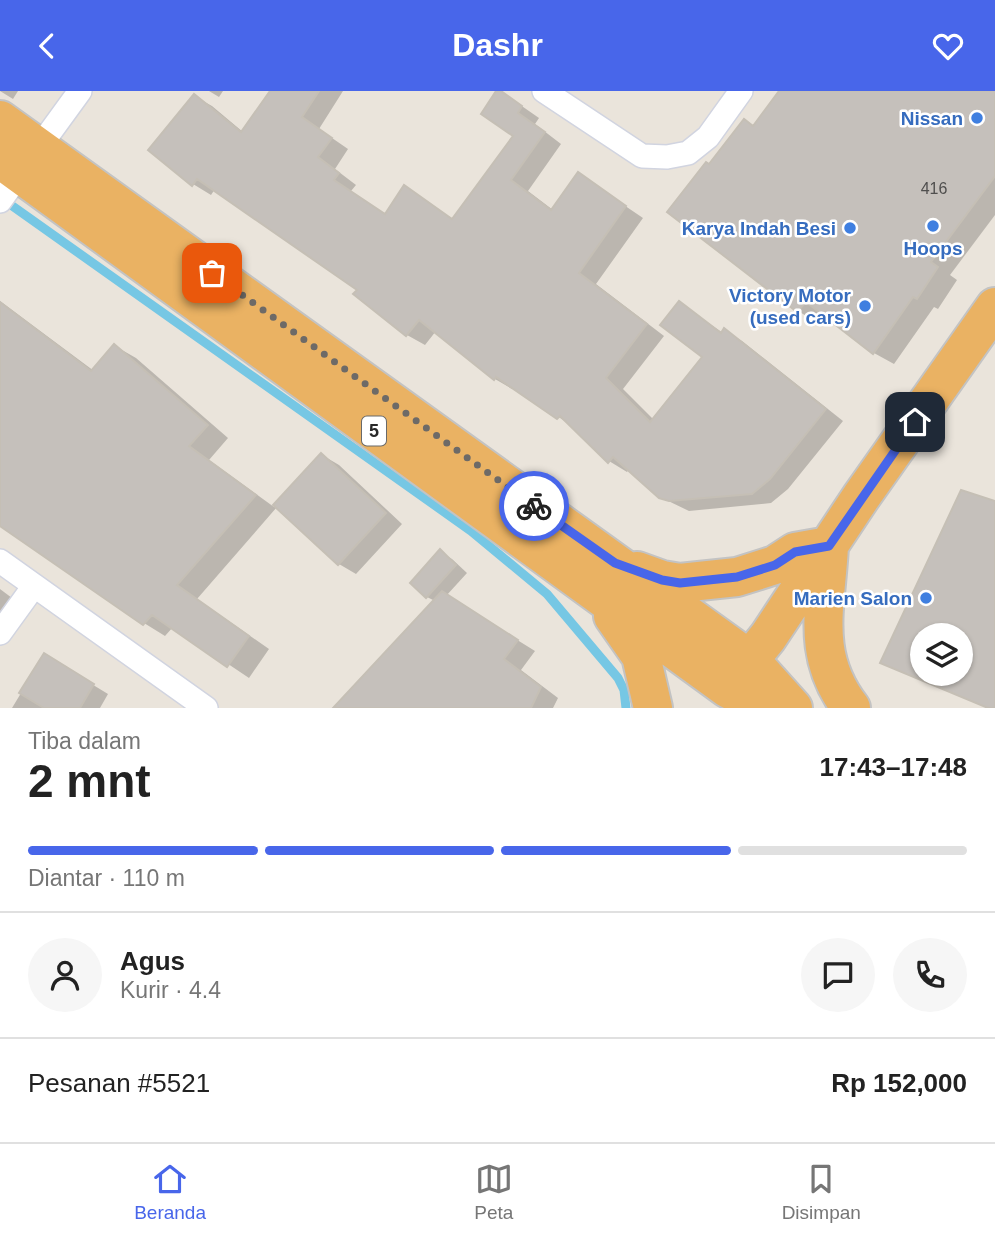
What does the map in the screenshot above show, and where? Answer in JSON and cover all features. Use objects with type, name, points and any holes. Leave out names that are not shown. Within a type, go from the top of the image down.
[{"type":"highway","name":"5","points":[[0,120],[15,170],[604,576],[738,674],[793,708]]},
{"type":"highway","points":[[738,674],[995,307]]},
{"type":"highway","points":[[653,708],[641,656],[604,576],[680,583],[705,581],[755,572],[775,565],[795,552],[829,546]]},
{"type":"highway","points":[[829,546],[823,618],[826,661],[851,708]]},
{"type":"highway","name":"5","points":[[738,674],[764,708]]},
{"type":"street","points":[[15,170],[80,91]]},
{"type":"street","points":[[544,91],[642,156],[667,157],[688,153],[708,137],[741,91]]},
{"type":"street","points":[[0,561],[206,708]]},
{"type":"street","points":[[0,633],[34,586]]},
{"type":"building","points":[[270,91],[319,91],[302,117],[332,138],[318,157],[339,173],[334,180],[385,214],[404,185],[452,219],[513,136],[481,114],[496,91],[501,91],[522,106],[518,113],[545,132],[511,180],[551,210],[578,172],[626,206],[579,273],[647,324],[606,378],[650,422],[702,357],[660,325],[679,301],[721,333],[724,328],[826,409],[770,479],[752,494],[669,501],[659,498],[613,457],[608,463],[560,416],[557,419],[496,377],[494,380],[419,320],[406,336],[353,294],[357,290],[197,179],[192,186],[148,150],[194,94],[241,132]]},
{"type":"building","points":[[779,91],[995,91],[995,176],[931,262],[938,267],[917,299],[913,297],[873,354],[806,302],[797,312],[667,212],[744,119],[753,126]]},
{"type":"building","points":[[0,302],[91,371],[114,344],[208,425],[189,446],[256,495],[177,585],[249,636],[227,667],[152,615],[143,625],[0,526]]},
{"type":"building","points":[[321,453],[386,513],[338,565],[273,505]]},
{"type":"building","points":[[961,490],[995,501],[995,708],[988,708],[935,686],[973,686],[973,623],[910,623],[910,676],[880,663]]},
{"type":"building","points":[[440,549],[456,565],[426,598],[410,583]]},
{"type":"building","points":[[442,591],[518,640],[504,659],[541,687],[531,708],[333,708]]},
{"type":"building","points":[[44,653],[94,684],[80,708],[44,708],[19,693]]},
{"type":"waterway","points":[[1,198],[471,531],[547,594],[618,678],[624,690],[626,708]]},
{"type":"way so far","points":[[212,273],[534,506]]},
{"type":"place","name":"Nissan","points":[[977,118]]},
{"type":"place","name":"Hoops","points":[[933,226]]},
{"type":"place","name":"Karya Indah Besi","points":[[850,228]]},
{"type":"place","name":"Victory Motor (used cars)","points":[[865,306]]},
{"type":"place","name":"Marien Salon","points":[[926,598]]},
{"type":"route","points":[[534,506],[615,563],[662,580],[680,583],[737,577],[775,565],[795,552],[829,546],[915,422]]}]
